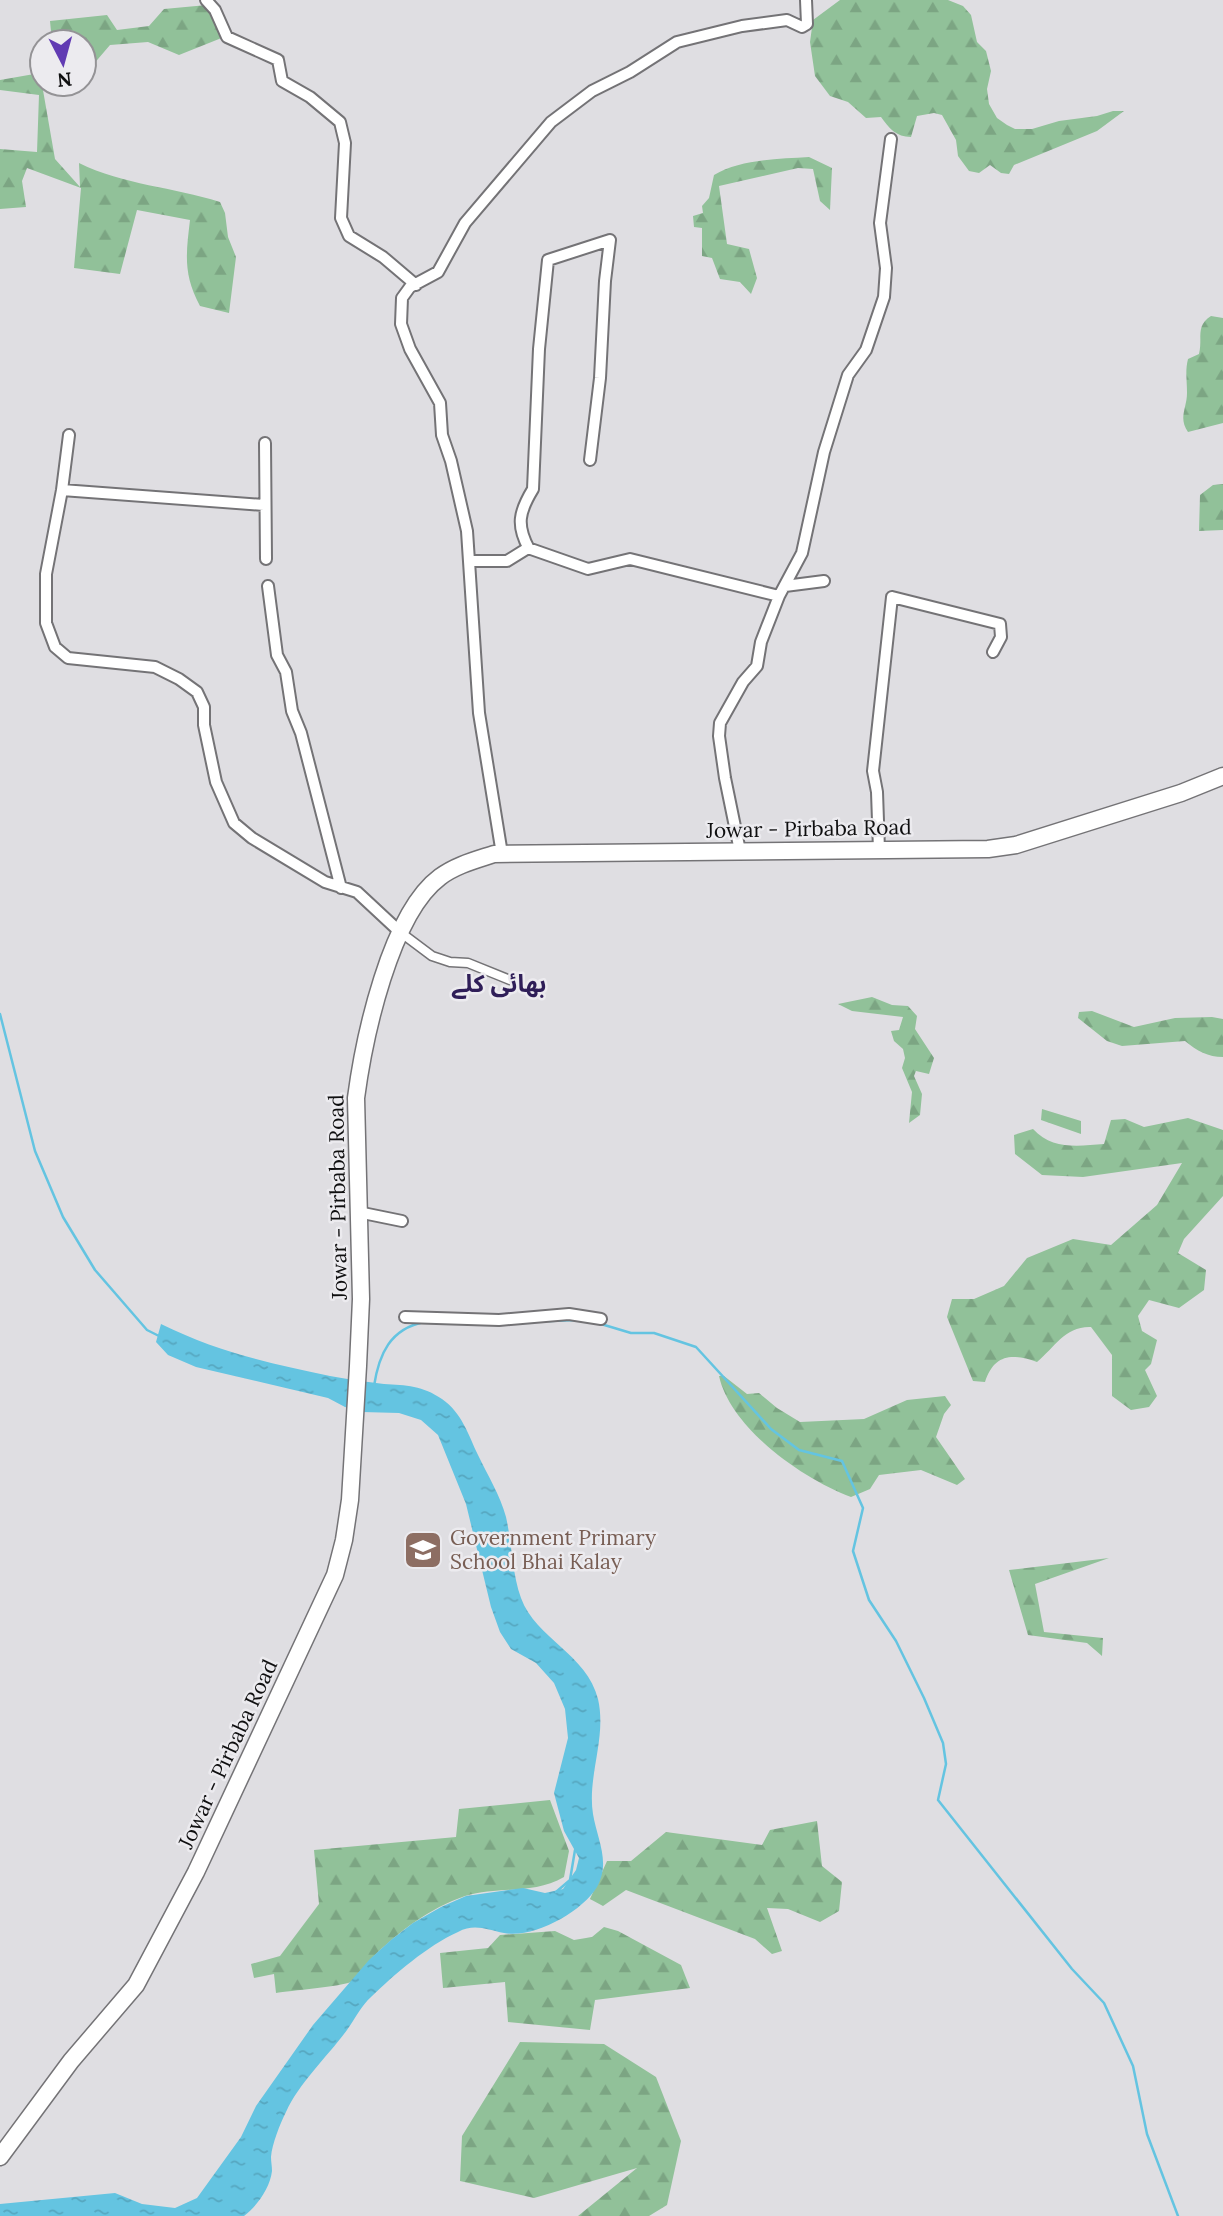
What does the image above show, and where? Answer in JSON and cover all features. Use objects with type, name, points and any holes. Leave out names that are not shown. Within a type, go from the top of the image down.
[{"type":"main road","name":"Jowar - Pirbaba Road","points":[[0,2157],[71,2061],[136,1984],[190,1884],[335,1575],[350,1500],[361,1299],[356,1098],[360,1068],[382,985],[400,932],[418,901],[439,877],[462,864],[502,854],[988,849],[1016,845],[1181,793],[1223,776]]},
{"type":"street","points":[[206,0],[215,10],[227,37],[278,60],[282,81],[310,97],[340,122],[345,143],[341,218],[349,236],[383,257],[415,285]]},
{"type":"street","points":[[502,854],[479,713],[467,531],[451,461],[442,435],[440,403],[410,349],[401,324],[401,298],[415,285],[438,272],[465,223],[551,122],[592,91],[630,72],[677,42],[742,26],[787,20],[802,27],[807,24],[808,19],[806,0]]},
{"type":"street","points":[[740,851],[725,778],[719,736],[720,723],[743,682],[757,666],[761,642],[782,591],[802,553],[824,452],[848,376],[866,350],[884,297],[886,268],[880,223],[891,139]]},
{"type":"street","points":[[590,460],[600,378],[610,240],[548,260],[539,349],[533,489],[521,509],[521,534],[528,549],[588,569],[630,559],[782,591],[824,581]]},
{"type":"street","points":[[69,435],[46,574],[46,623],[55,647],[68,658],[155,667],[197,692],[204,707],[204,725],[216,782],[234,823],[252,838],[289,861],[341,888],[357,892],[400,932],[432,956],[468,963],[510,980]]},
{"type":"street","points":[[265,443],[266,559]]},
{"type":"street","points":[[62,490],[264,505]]},
{"type":"street","points":[[469,561],[507,561],[528,549]]},
{"type":"street","points":[[268,586],[277,654],[286,672],[292,711],[301,733],[341,888]]},
{"type":"street","points":[[879,850],[877,792],[873,771],[892,597],[1000,624],[1001,637],[993,652]]},
{"type":"street","points":[[358,1212],[402,1221]]},
{"type":"street","points":[[405,1317],[499,1320],[569,1314],[601,1319]]},
{"type":"green space","points":[[840,0],[948,0],[963,6],[971,15],[977,42],[986,51],[991,71],[987,89],[989,104],[997,118],[1015,129],[1032,129],[1059,121],[1124,111],[1097,131],[1014,165],[1009,174],[1001,173],[990,165],[979,173],[969,171],[958,156],[956,140],[942,115],[934,113],[917,116],[911,137],[906,137],[893,131],[881,117],[866,118],[848,102],[830,96],[815,76],[810,42],[813,20]]},
{"type":"green space","points":[[207,5],[224,37],[179,55],[148,42],[110,45],[98,59],[98,28],[51,28],[50,21],[107,15],[117,30],[149,26],[164,9]]},
{"type":"green space","points":[[28,75],[28,94],[0,90],[0,80]]},
{"type":"green space","points":[[39,98],[44,98],[55,159],[80,187],[79,163],[131,181],[220,202],[236,257],[229,313],[200,306],[195,295],[187,264],[190,220],[137,210],[120,274],[74,268],[81,188],[27,168],[22,181],[26,207],[0,209],[0,149],[37,152]]},
{"type":"green space","points":[[809,157],[832,168],[830,210],[820,201],[813,169],[798,168],[719,186],[727,244],[749,249],[757,278],[751,294],[740,282],[720,279],[712,258],[702,256],[702,228],[694,227],[693,216],[703,213],[702,206],[709,198],[714,175],[748,163]]},
{"type":"green space","points":[[1211,316],[1223,318],[1223,423],[1188,432],[1183,417],[1187,398],[1187,363],[1188,359],[1199,354],[1201,328]]},
{"type":"green space","points":[[1223,484],[1223,530],[1199,531],[1200,495],[1213,485]]},
{"type":"green space","points":[[872,997],[892,1005],[908,1006],[917,1016],[915,1029],[934,1058],[929,1074],[916,1071],[914,1076],[922,1094],[920,1115],[909,1123],[912,1092],[902,1068],[905,1058],[903,1049],[894,1041],[891,1031],[899,1030],[903,1017],[852,1011],[838,1004]]},
{"type":"green space","points":[[1092,1011],[1134,1027],[1175,1018],[1223,1019],[1223,1057],[1203,1053],[1185,1041],[1122,1046],[1107,1041],[1078,1018],[1079,1012]]},
{"type":"green space","points":[[1042,1109],[1081,1121],[1081,1134],[1041,1120]]},
{"type":"green space","points":[[1188,1118],[1223,1130],[1223,1196],[1184,1239],[1178,1253],[1206,1270],[1204,1290],[1179,1308],[1149,1300],[1138,1316],[1142,1331],[1157,1340],[1151,1364],[1145,1370],[1157,1396],[1149,1407],[1131,1410],[1112,1396],[1112,1355],[1091,1327],[1067,1334],[1037,1362],[1020,1357],[1005,1358],[993,1366],[985,1382],[973,1381],[947,1317],[952,1299],[974,1299],[1004,1286],[1027,1258],[1073,1239],[1111,1245],[1157,1205],[1182,1163],[1083,1177],[1042,1175],[1015,1154],[1014,1135],[1033,1129],[1040,1136],[1057,1144],[1104,1144],[1111,1120],[1125,1119],[1144,1127]]},
{"type":"green space","points":[[719,1376],[724,1376],[747,1394],[759,1393],[800,1422],[864,1419],[907,1400],[945,1396],[951,1405],[944,1414],[936,1437],[965,1479],[957,1485],[921,1470],[879,1475],[870,1489],[851,1497],[791,1465],[753,1433],[726,1396]]},
{"type":"green space","points":[[1109,1558],[1035,1584],[1044,1632],[1103,1638],[1102,1656],[1087,1643],[1028,1635],[1009,1570]]},
{"type":"green space","points":[[550,1800],[569,1851],[564,1877],[540,1886],[477,1893],[439,1907],[393,1939],[369,1961],[357,1977],[346,1984],[276,1993],[274,1974],[254,1978],[251,1964],[280,1956],[319,1904],[314,1850],[456,1837],[459,1809]]},
{"type":"green space","points":[[817,1821],[822,1866],[842,1882],[839,1911],[820,1922],[788,1909],[767,1908],[782,1951],[772,1954],[755,1939],[626,1890],[603,1906],[590,1899],[607,1861],[631,1861],[666,1832],[762,1845],[770,1830]]},
{"type":"green space","points":[[604,1927],[618,1931],[681,1965],[690,1988],[595,2000],[590,2030],[508,2022],[505,1982],[443,1988],[440,1953],[488,1948],[500,1935],[555,1931],[574,1940],[592,1937]]},
{"type":"green space","points":[[520,2042],[604,2044],[656,2077],[681,2141],[667,2205],[649,2216],[578,2216],[637,2168],[534,2198],[460,2181],[462,2136]]},
{"type":"water","points":[[161,1324],[203,1342],[264,1361],[330,1376],[421,1389],[442,1399],[460,1417],[503,1509],[521,1598],[538,1625],[583,1670],[598,1699],[600,1728],[592,1800],[603,1869],[597,1887],[590,1896],[556,1922],[516,1934],[481,1928],[464,1929],[423,1953],[371,1997],[292,2101],[273,2146],[269,2184],[258,2202],[244,2216],[0,2216],[0,2204],[115,2193],[142,2204],[175,2208],[197,2198],[241,2137],[256,2106],[313,2025],[369,1960],[391,1940],[413,1923],[466,1896],[523,1888],[545,1893],[563,1889],[576,1870],[579,1858],[564,1831],[554,1793],[568,1738],[565,1709],[554,1683],[536,1663],[511,1649],[500,1632],[491,1607],[466,1504],[438,1435],[421,1420],[399,1413],[362,1412],[328,1398],[196,1367],[168,1355],[156,1342]]},
{"type":"waterway","points":[[0,1014],[35,1151],[63,1217],[95,1270],[147,1330],[159,1336]]},
{"type":"waterway","points":[[549,1321],[577,1320]]},
{"type":"waterway","points":[[374,1386],[379,1363],[388,1345],[403,1330],[424,1322]]},
{"type":"waterway","points":[[601,1324],[631,1333],[654,1333],[696,1347],[771,1429],[799,1450],[842,1461],[863,1508],[853,1551],[869,1600],[896,1641],[943,1743],[946,1764],[938,1800],[1072,1969],[1104,2003],[1133,2066],[1147,2134],[1178,2216]]},
{"type":"waterway","points":[[556,1892],[570,1880],[575,1850]]},
{"type":"place","name":"Government Primary School Bhai Kalay","points":[[423,1550]]},
{"type":"district","name":"بھائی كلے","points":[[499,984]]}]
